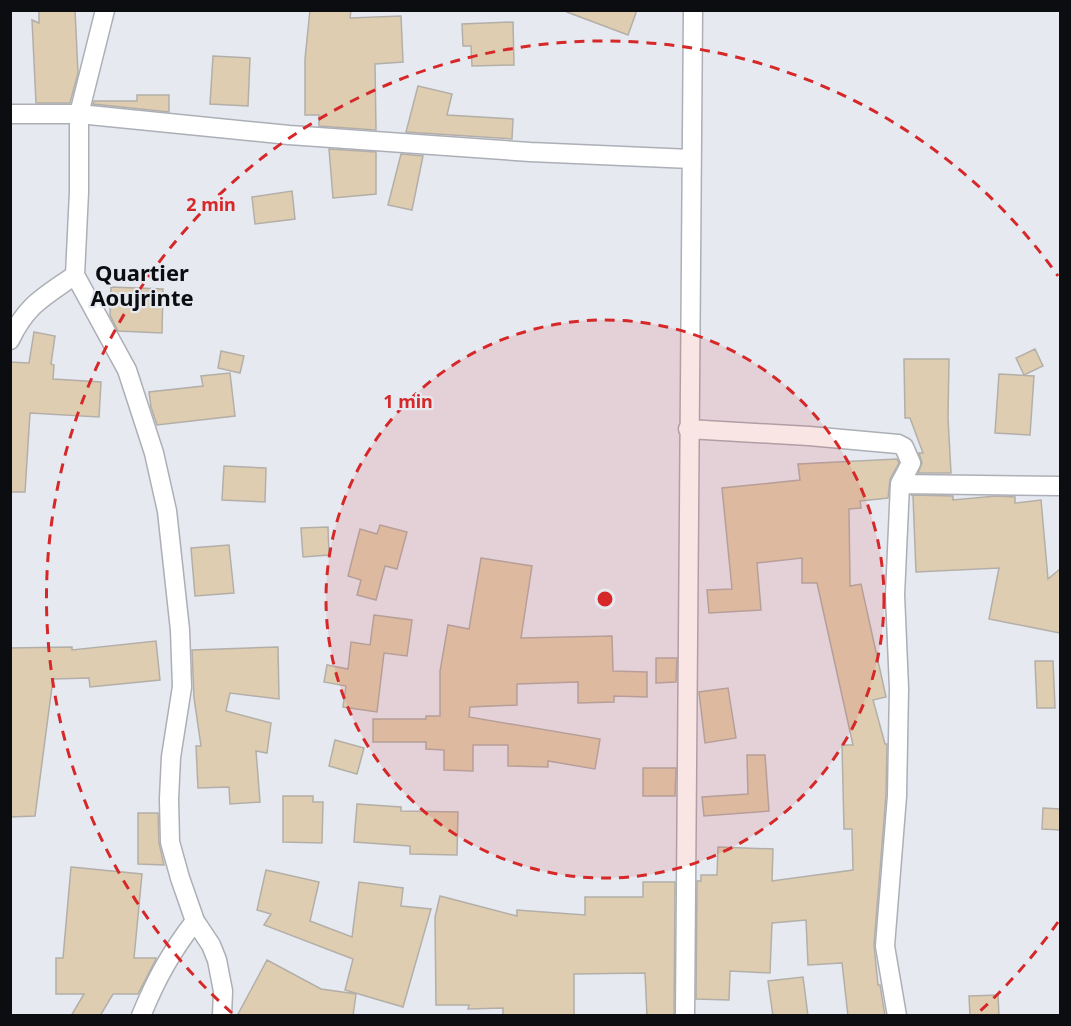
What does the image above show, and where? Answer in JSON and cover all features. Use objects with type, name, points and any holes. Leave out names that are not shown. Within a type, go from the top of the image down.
[{"type":"street","points":[[105,10],[79,114],[79,192],[75,275],[127,370],[154,453],[167,511],[180,630],[182,687],[171,757],[170,842],[195,921],[211,945],[219,966],[223,991],[222,1016]]},
{"type":"street","points":[[685,1016],[693,10]]},
{"type":"street","points":[[10,114],[79,114],[289,135],[530,152],[691,159]]},
{"type":"street","points":[[10,340],[20,320],[33,305],[75,275]]},
{"type":"street","points":[[688,429],[898,444],[904,447],[911,463],[900,484],[895,595],[899,688],[897,796],[885,946],[897,1016]]},
{"type":"street","points":[[900,484],[1060,486]]},
{"type":"street","points":[[141,1016],[154,985],[175,946],[195,921]]},
{"type":"building","points":[[39,10],[75,10],[78,73],[70,103],[36,103],[32,20],[39,23]]},
{"type":"building","points":[[310,10],[351,10],[350,18],[401,16],[403,62],[375,64],[376,130],[319,126],[319,115],[305,115],[305,59]]},
{"type":"building","points":[[568,10],[637,10],[628,35],[567,12]]},
{"type":"building","points":[[513,22],[514,65],[472,66],[471,46],[463,46],[462,24]]},
{"type":"building","points":[[213,56],[250,58],[248,106],[210,104]]},
{"type":"building","points":[[418,86],[452,94],[447,115],[513,119],[512,139],[406,132]]},
{"type":"building","points":[[137,95],[169,95],[169,112],[93,104],[94,101],[137,101]]},
{"type":"building","points":[[329,149],[376,152],[376,194],[333,198]]},
{"type":"building","points":[[401,154],[423,156],[412,210],[388,205]]},
{"type":"building","points":[[292,191],[295,219],[255,224],[252,197]]},
{"type":"building","points":[[111,287],[163,289],[162,333],[118,331],[110,315]]},
{"type":"building","points":[[34,332],[55,336],[51,364],[54,365],[53,379],[101,382],[99,417],[30,413],[25,492],[10,492],[10,362],[29,363]]},
{"type":"building","points":[[1035,349],[1043,366],[1024,375],[1016,358]]},
{"type":"building","points":[[221,351],[244,356],[240,373],[218,368]]},
{"type":"building","points":[[904,359],[949,359],[948,418],[951,473],[918,473],[922,463],[919,453],[923,453],[910,418],[905,418]]},
{"type":"building","points":[[230,373],[235,416],[157,425],[149,392],[203,386],[201,376]]},
{"type":"building","points":[[999,374],[1034,376],[1030,435],[995,433]]},
{"type":"building","points":[[897,459],[899,463],[890,479],[888,498],[860,501],[861,508],[849,509],[850,586],[861,584],[886,697],[873,700],[885,744],[887,744],[886,795],[874,945],[878,985],[880,985],[885,1016],[848,1016],[842,963],[808,965],[806,920],[772,923],[770,973],[730,971],[729,1000],[696,999],[697,881],[701,881],[701,875],[717,875],[718,847],[773,849],[772,881],[853,870],[852,829],[844,829],[842,745],[853,745],[817,583],[802,583],[802,558],[757,563],[761,610],[709,613],[707,590],[732,589],[722,488],[800,480],[798,464]]},
{"type":"building","points":[[224,466],[266,468],[265,502],[222,500]]},
{"type":"building","points":[[911,495],[953,496],[953,500],[996,496],[1015,497],[1015,503],[1041,500],[1048,579],[1060,569],[1060,633],[989,619],[999,568],[916,572],[913,496]]},
{"type":"building","points":[[380,525],[407,532],[397,569],[385,566],[376,600],[357,595],[361,580],[348,576],[360,529],[377,534]]},
{"type":"building","points":[[328,527],[329,555],[303,557],[301,528]]},
{"type":"building","points":[[229,545],[234,593],[195,596],[191,548]]},
{"type":"building","points":[[481,558],[532,566],[521,638],[612,636],[613,671],[647,672],[647,697],[614,696],[614,702],[578,703],[578,682],[517,684],[517,705],[470,707],[469,717],[600,739],[595,769],[548,761],[548,767],[508,766],[508,745],[473,745],[473,771],[444,770],[444,750],[426,749],[426,742],[373,742],[373,719],[426,719],[426,716],[440,716],[440,671],[448,625],[469,629]]},
{"type":"building","points":[[374,615],[412,620],[407,656],[384,653],[377,712],[343,707],[346,686],[324,682],[327,665],[348,669],[351,642],[370,645]]},
{"type":"building","points":[[156,641],[160,680],[90,687],[89,678],[53,679],[35,816],[10,817],[10,648],[72,647],[72,650]]},
{"type":"building","points":[[278,647],[279,699],[230,693],[226,711],[271,723],[267,753],[256,751],[260,802],[230,804],[229,787],[198,788],[196,746],[201,746],[194,698],[192,650]]},
{"type":"building","points":[[656,658],[677,658],[676,682],[656,683]]},
{"type":"building","points":[[1035,661],[1053,661],[1055,708],[1037,708]]},
{"type":"building","points":[[728,688],[736,738],[705,743],[699,692]]},
{"type":"building","points":[[335,740],[364,748],[357,774],[329,766]]},
{"type":"building","points":[[747,755],[765,755],[769,811],[704,816],[702,797],[748,794]]},
{"type":"building","points":[[643,768],[676,768],[675,796],[643,796]]},
{"type":"building","points":[[283,796],[313,796],[313,802],[323,802],[322,843],[283,842]]},
{"type":"building","points":[[357,804],[401,807],[401,811],[458,812],[457,855],[410,854],[410,846],[354,842]]},
{"type":"building","points":[[1043,808],[1060,809],[1060,830],[1042,829]]},
{"type":"building","points":[[138,813],[158,813],[159,843],[164,865],[138,864]]},
{"type":"building","points":[[71,867],[142,874],[134,958],[156,959],[138,994],[113,994],[100,1016],[71,1016],[84,994],[56,994],[56,958],[63,958]]},
{"type":"building","points":[[266,870],[319,882],[310,921],[352,937],[359,882],[403,888],[401,906],[431,909],[403,1007],[345,990],[353,959],[264,925],[271,914],[257,910]]},
{"type":"building","points":[[643,882],[675,882],[674,1016],[647,1016],[645,973],[574,974],[574,1015],[503,1015],[503,1008],[468,1009],[469,1005],[436,1005],[435,917],[440,896],[517,916],[517,910],[585,915],[585,897],[643,897]]},
{"type":"building","points":[[267,960],[321,989],[356,994],[353,1016],[237,1016]]},
{"type":"building","points":[[803,977],[808,1016],[773,1016],[768,981]]},
{"type":"building","points":[[998,995],[999,1016],[970,1016],[969,996]]},
{"type":"district","name":"Quartier Aoujrinte","points":[[142,284]]}]
